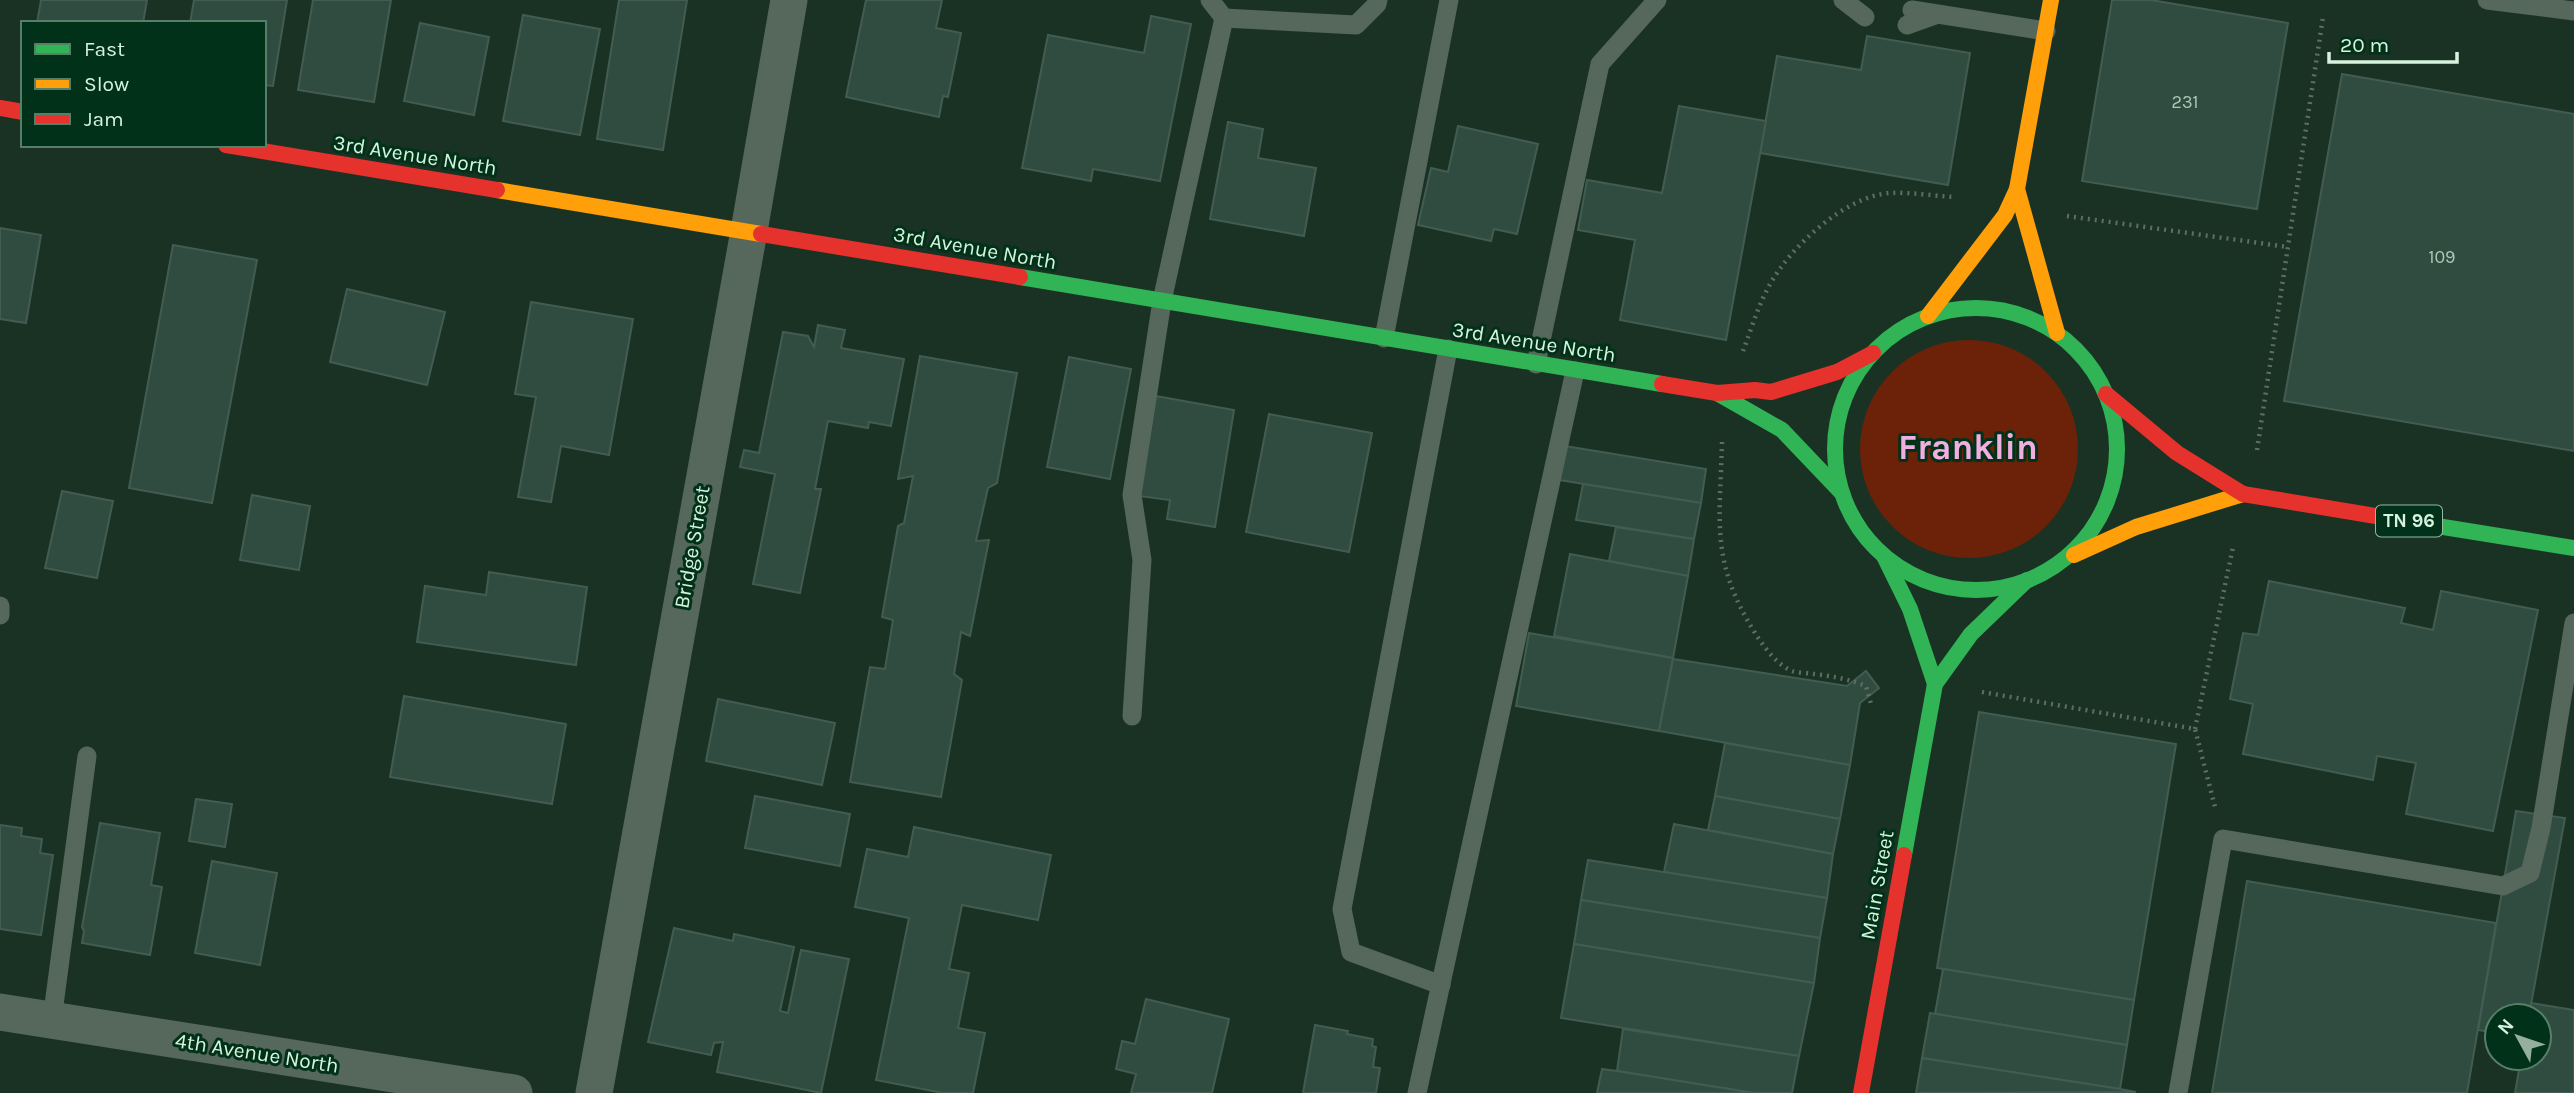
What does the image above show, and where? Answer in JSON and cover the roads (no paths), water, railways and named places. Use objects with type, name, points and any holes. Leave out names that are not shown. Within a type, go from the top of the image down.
[{"type":"main road","points":[[1927,316],[2005,215],[2017,189],[2051,0]]},
{"type":"main road","points":[[0,108],[21,112]]},
{"type":"main road","name":"3rd Avenue North","points":[[238,147],[1717,393],[1755,390],[1771,392],[1837,372],[1873,353]]},
{"type":"main road","points":[[2017,189],[2057,333]]},
{"type":"main road","points":[[2053,566],[2089,533],[2110,489],[2117,441],[2113,415],[2106,394],[2091,367],[2079,352],[2057,333],[2028,317],[2000,309],[1961,309],[1927,316],[1898,331],[1873,353],[1855,376],[1839,416],[1835,455],[1842,492],[1858,527],[1884,556],[1917,577],[1938,585],[1965,590],[1991,589],[2029,579],[2105,538],[2154,518],[2244,494]]},
{"type":"main road","name":"3rd Avenue North","points":[[1717,393],[1783,430],[1842,492]]},
{"type":"main road","name":"TN 96","points":[[2106,394],[2177,453],[2244,494],[2574,548]]},
{"type":"main road","name":"Main Street","points":[[1884,556],[1910,609],[1935,684]]},
{"type":"main road","name":"Main Street","points":[[1861,1093],[1935,684],[1971,634],[2029,579]]},
{"type":"street","name":"Bridge Street","points":[[594,1093],[750,231],[789,0]]},
{"type":"street","name":"4th Avenue North","points":[[0,1012],[514,1093]]},
{"type":"lane","points":[[1210,0],[1224,18],[1356,25],[1378,0]]},
{"type":"lane","points":[[1384,338],[1449,0]]},
{"type":"lane","points":[[1843,0],[1863,7]]},
{"type":"lane","points":[[2487,0],[2574,11]]},
{"type":"lane","points":[[1536,364],[1601,64],[1655,2]]},
{"type":"lane","points":[[1910,18],[1936,14],[2046,30]]},
{"type":"lane","points":[[1132,716],[1142,560],[1132,495],[1162,301],[1224,18]]},
{"type":"lane","points":[[1441,985],[1351,952],[1342,909],[1448,349]]},
{"type":"lane","points":[[1417,1093],[1575,371]]},
{"type":"lane","points":[[0,606],[0,615]]},
{"type":"lane","points":[[2178,1093],[2223,839],[2503,886],[2530,873],[2541,828],[2574,623]]},
{"type":"lane","points":[[52,1020],[87,756]]},
{"type":"district","name":"Franklin","points":[[1968,447]]}]
